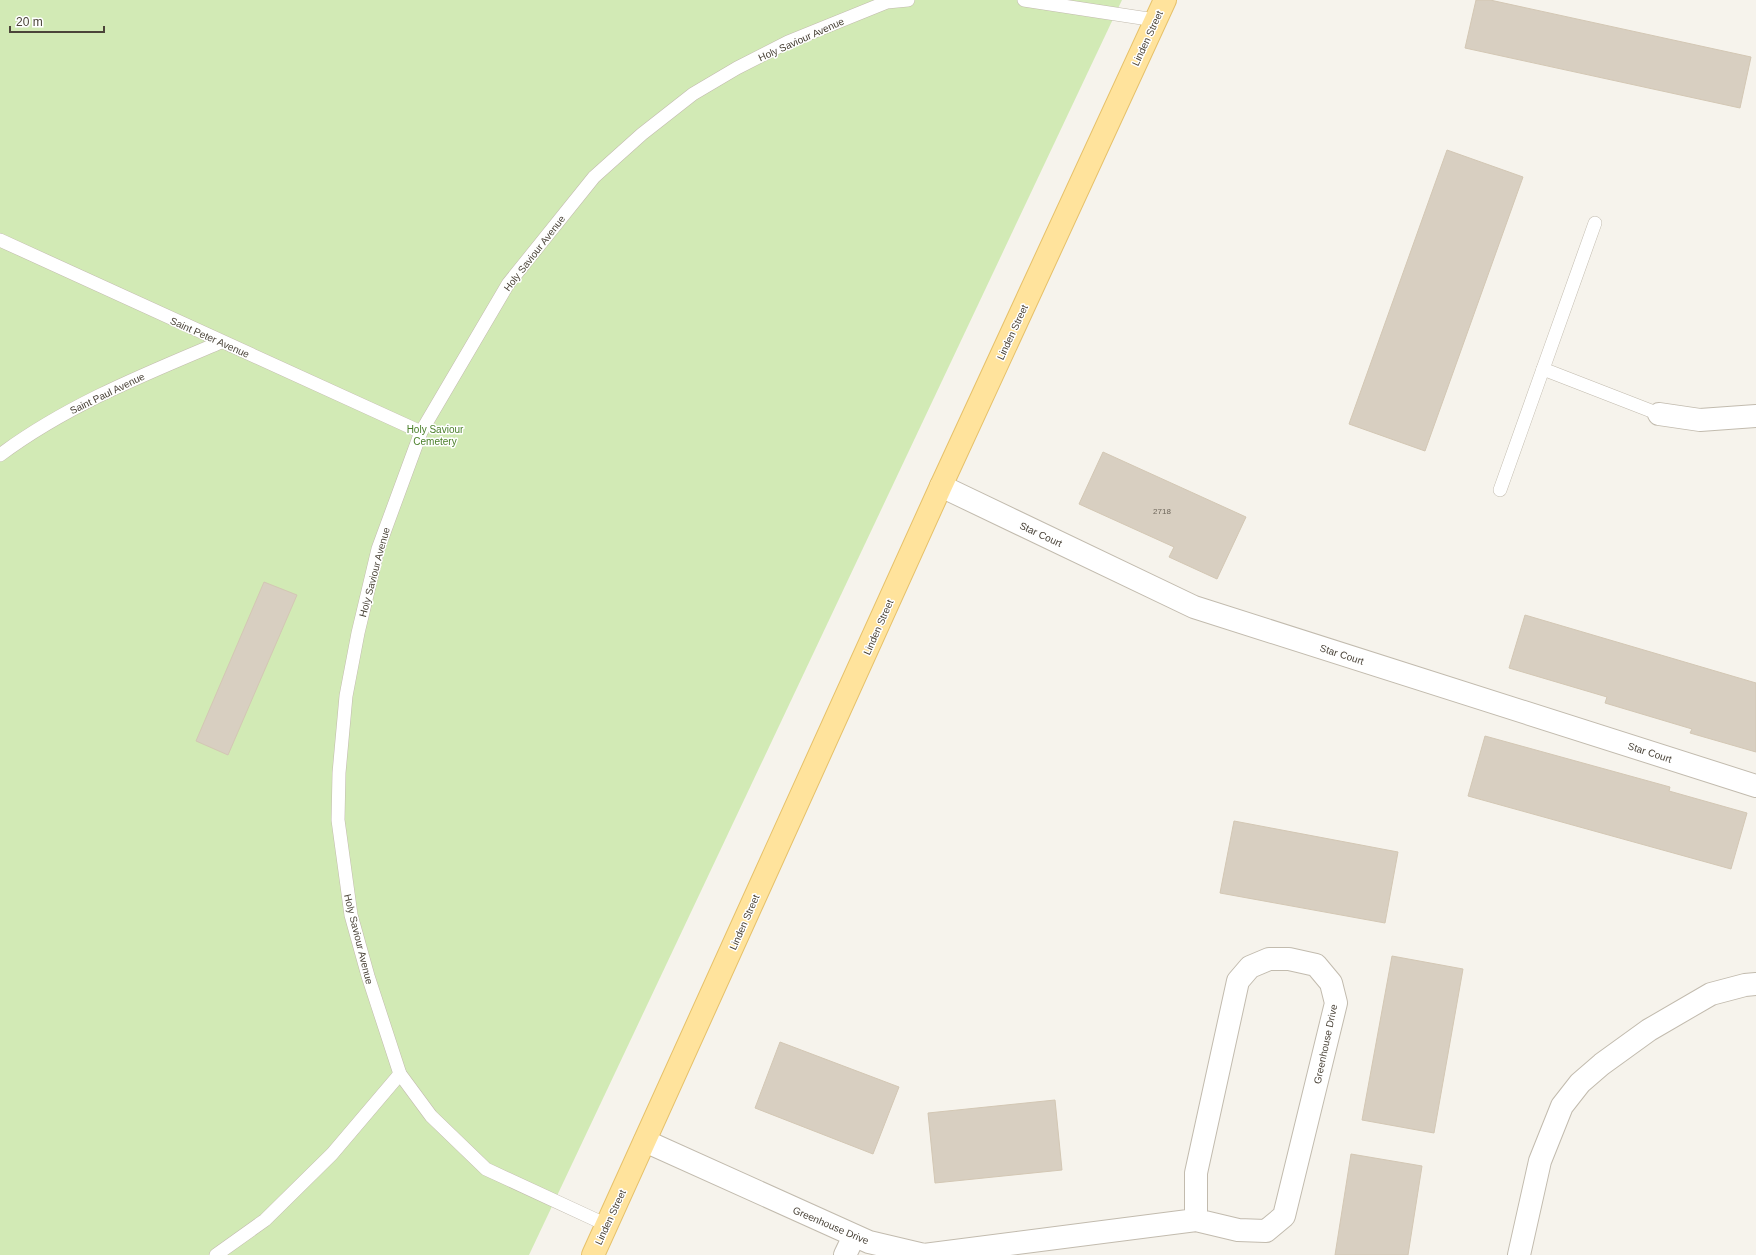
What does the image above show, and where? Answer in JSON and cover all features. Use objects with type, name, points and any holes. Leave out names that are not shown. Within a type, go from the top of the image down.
[{"type":"main road","name":"Linden Street","points":[[593,1255],[941,486],[1165,0]]},
{"type":"street","points":[[1659,414],[1700,420],[1756,416]]},
{"type":"street","name":"Star Court","points":[[941,486],[1194,607],[1756,786]]},
{"type":"street","name":"Greenhouse Drive","points":[[645,1142],[850,1245],[869,1242],[924,1255],[1196,1220],[1238,1230],[1266,1231],[1284,1216],[1336,1003],[1331,983],[1316,966],[1289,959],[1269,959],[1250,966],[1238,981],[1196,1173],[1196,1220]]},
{"type":"street","points":[[1519,1255],[1540,1161],[1562,1106],[1580,1083],[1602,1064],[1649,1030],[1711,994],[1745,985],[1756,984]]},
{"type":"lane","name":"Holy Saviour Avenue","points":[[606,1225],[486,1169],[431,1116],[400,1074],[368,976],[351,915],[338,828],[338,805],[346,696],[358,633],[378,548],[421,432],[508,284],[594,177],[642,134],[693,94],[737,68],[788,42],[887,2],[908,0]]},
{"type":"lane","points":[[1024,0],[1156,20]]},
{"type":"lane","points":[[1500,490],[1595,223]]},
{"type":"lane","name":"Saint Peter Avenue","points":[[0,240],[421,432]]},
{"type":"lane","name":"Saint Paul Avenue","points":[[0,455],[62,414],[136,379],[221,342]]},
{"type":"lane","points":[[1543,369],[1659,414]]},
{"type":"lane","points":[[216,1255],[265,1220],[332,1154],[400,1074]]},
{"type":"green space","name":"Holy Saviour Cemetery","points":[[0,0],[1122,0],[529,1255],[0,1255]]},
{"type":"building","points":[[1476,0],[1490,0],[1751,57],[1740,108],[1465,48]]},
{"type":"building","points":[[1447,150],[1523,177],[1425,451],[1349,424]]},
{"type":"building","points":[[1103,452],[1246,517],[1217,579],[1169,557],[1174,547],[1079,504]]},
{"type":"building","points":[[264,582],[297,595],[228,755],[196,741]]},
{"type":"building","points":[[1525,615],[1756,683],[1756,752],[1690,733],[1692,729],[1605,703],[1607,697],[1509,668]]},
{"type":"building","points":[[1485,736],[1670,787],[1669,791],[1747,813],[1731,869],[1468,796]]},
{"type":"building","points":[[1234,821],[1398,852],[1385,923],[1220,893]]},
{"type":"building","points":[[1392,956],[1463,969],[1434,1133],[1362,1120]]},
{"type":"building","points":[[780,1042],[899,1087],[873,1154],[755,1108]]},
{"type":"building","points":[[1055,1100],[1062,1170],[935,1183],[928,1113]]},
{"type":"building","points":[[1351,1154],[1422,1166],[1408,1255],[1335,1255]]}]
